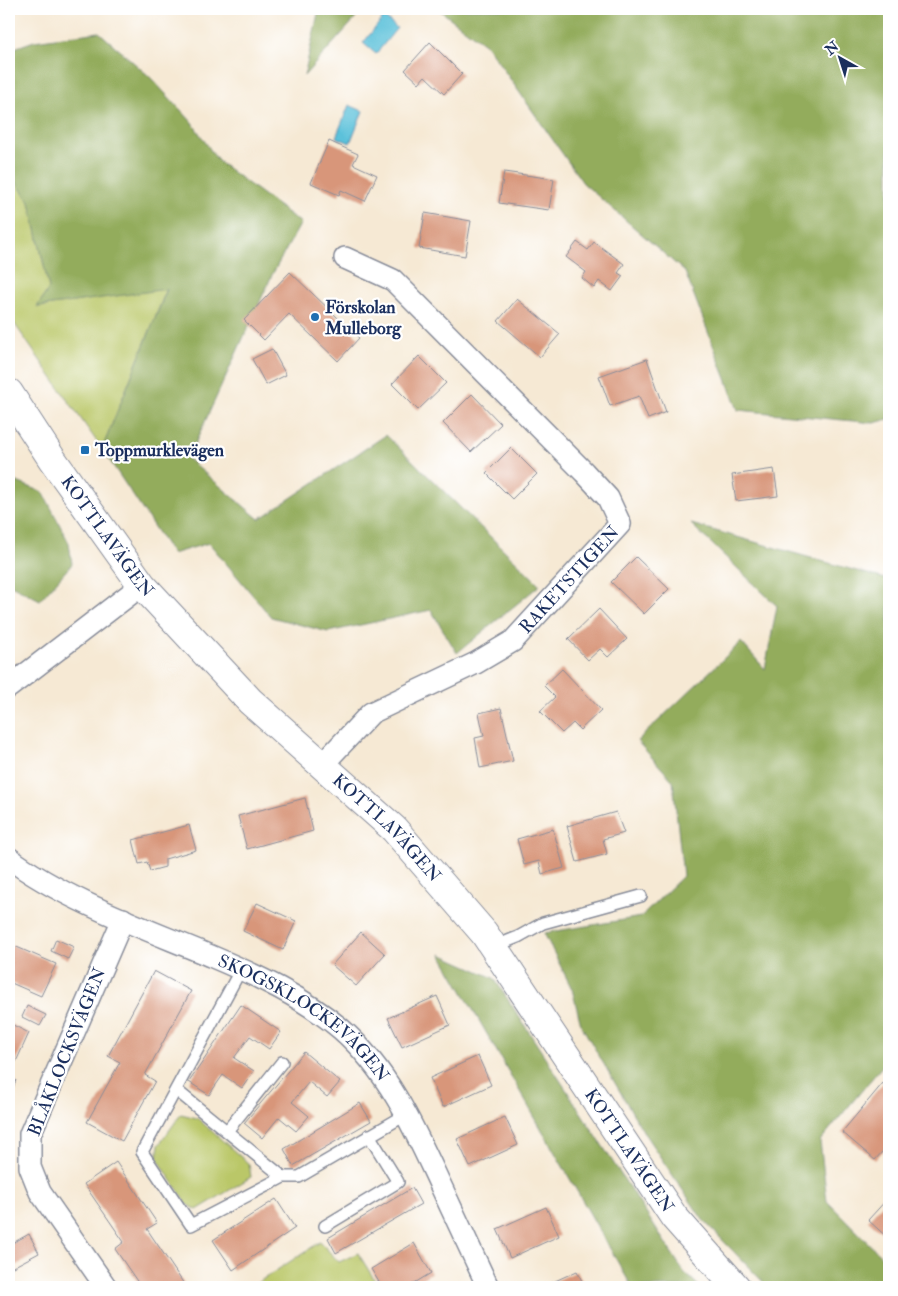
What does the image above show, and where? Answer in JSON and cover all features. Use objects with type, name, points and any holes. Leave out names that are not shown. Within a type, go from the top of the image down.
[{"type":"street","name":"RAKETSTIGEN","points":[[322,765],[370,713],[476,662],[513,641],[620,524],[608,498],[584,472],[393,280],[345,258]]},
{"type":"street","name":"KOTTLAVÄGEN","points":[[9,393],[52,459],[142,585],[250,701],[394,828],[484,933],[674,1217],[736,1287]]},
{"type":"street","points":[[9,687],[142,585]]},
{"type":"street","name":"SKOGSKLOCKEVÄGEN","points":[[9,858],[38,877],[123,919],[241,969],[286,991],[341,1030],[381,1072],[407,1114],[488,1287]]},
{"type":"street","name":"BLÅKLOCKSVÄGEN","points":[[106,1287],[40,1192],[30,1167],[30,1134],[123,919]]},
{"type":"lane","points":[[493,947],[518,937],[543,923],[641,896]]},
{"type":"lane","points":[[241,969],[142,1152],[190,1225],[283,1177],[299,1177],[407,1114]]},
{"type":"lane","points":[[227,1131],[282,1062]]},
{"type":"lane","points":[[176,1090],[283,1177]]},
{"type":"lane","points":[[326,1226],[398,1182],[369,1135]]},
{"type":"green space","points":[[319,9],[364,9],[304,76]]},
{"type":"green space","points":[[438,9],[889,9],[889,419],[874,423],[738,410],[685,272],[583,183],[487,46]]},
{"type":"green space","points":[[99,32],[150,77],[191,121],[218,161],[301,223],[273,273],[188,459],[259,519],[386,435],[540,585],[457,653],[431,610],[328,632],[271,617],[209,543],[172,554],[102,449],[167,289],[37,307],[49,288],[30,202],[9,172],[9,50],[34,41]]},
{"type":"green space","points":[[9,172],[30,202],[49,288],[38,307],[167,288],[102,449],[9,316]]},
{"type":"green space","points":[[9,479],[43,492],[69,543],[72,564],[40,600],[9,584]]},
{"type":"green space","points":[[691,524],[889,580],[889,1058],[820,1141],[827,1201],[889,1264],[889,1287],[769,1287],[764,1283],[703,1220],[646,1136],[581,1025],[572,989],[544,933],[641,917],[683,876],[673,781],[637,741],[741,642],[765,669],[777,606]]},
{"type":"green space","points":[[441,954],[494,978],[684,1272],[700,1287],[632,1287]]},
{"type":"green space","points":[[181,1114],[197,1118],[249,1164],[251,1177],[197,1210],[187,1204],[157,1158],[159,1145]]},
{"type":"green space","points":[[320,1242],[339,1262],[358,1253],[379,1287],[255,1287],[254,1285]]},
{"type":"water","points":[[384,17],[397,28],[376,54],[363,43]]},
{"type":"water","points":[[349,105],[363,111],[350,143],[336,137]]},
{"type":"building","points":[[430,42],[462,74],[444,94],[425,76],[419,83],[405,70]]},
{"type":"building","points":[[329,141],[358,154],[353,164],[377,175],[365,201],[341,190],[339,195],[311,183]]},
{"type":"building","points":[[504,172],[554,179],[549,210],[499,203]]},
{"type":"building","points":[[425,213],[471,221],[465,256],[419,248]]},
{"type":"building","points":[[577,242],[588,250],[594,242],[624,264],[618,273],[623,276],[612,291],[599,281],[594,288],[582,278],[586,272],[566,257]]},
{"type":"building","name":"Förskolan Mulleborg","points":[[290,272],[359,338],[338,361],[289,314],[264,340],[244,320]]},
{"type":"building","points":[[517,299],[560,334],[540,357],[498,321]]},
{"type":"building","points":[[272,349],[286,375],[266,385],[252,359]]},
{"type":"building","points":[[419,356],[446,383],[418,410],[392,384]]},
{"type":"building","points":[[647,359],[666,412],[648,419],[639,396],[610,406],[599,376]]},
{"type":"building","points":[[472,394],[501,424],[471,452],[443,423]]},
{"type":"building","points":[[511,448],[537,474],[512,499],[486,473]]},
{"type":"building","points":[[774,469],[778,496],[736,501],[732,475]]},
{"type":"building","points":[[636,557],[669,589],[644,614],[611,582]]},
{"type":"building","points":[[599,609],[627,639],[608,657],[600,649],[588,660],[568,639]]},
{"type":"building","points":[[562,669],[601,710],[580,730],[573,723],[562,733],[540,711],[555,697],[544,686]]},
{"type":"building","points":[[501,708],[513,761],[480,768],[475,738],[484,736],[479,713]]},
{"type":"building","points":[[305,798],[313,831],[247,849],[238,816]]},
{"type":"building","points":[[616,812],[624,833],[603,839],[607,854],[577,862],[567,826]]},
{"type":"building","points":[[189,825],[196,850],[165,859],[165,867],[150,871],[147,862],[139,864],[133,840]]},
{"type":"building","points":[[553,829],[564,868],[542,874],[539,861],[524,865],[517,839]]},
{"type":"building","points":[[257,903],[296,921],[283,950],[243,931]]},
{"type":"building","points":[[361,932],[385,954],[356,986],[332,965]]},
{"type":"building","points":[[56,939],[74,947],[68,959],[51,951]]},
{"type":"building","points":[[12,945],[56,964],[41,996],[9,982],[9,952]]},
{"type":"building","points":[[154,971],[191,991],[145,1075],[155,1081],[122,1141],[87,1122],[120,1062],[108,1056]]},
{"type":"building","points":[[437,996],[450,1025],[402,1047],[388,1018]]},
{"type":"building","points":[[241,1005],[281,1032],[269,1049],[250,1036],[234,1058],[254,1071],[242,1088],[223,1075],[209,1095],[189,1082]]},
{"type":"building","points":[[27,1006],[46,1015],[40,1026],[22,1017]]},
{"type":"building","points":[[9,1023],[29,1033],[15,1064],[9,1062]]},
{"type":"building","points":[[304,1052],[340,1082],[327,1097],[309,1082],[292,1102],[309,1116],[296,1131],[279,1117],[262,1138],[244,1123]]},
{"type":"building","points":[[478,1056],[491,1085],[443,1107],[430,1078]]},
{"type":"building","points":[[9,1077],[16,1080],[12,1091],[9,1090]]},
{"type":"building","points":[[883,1083],[889,1088],[889,1144],[875,1160],[842,1132]]},
{"type":"building","points":[[360,1103],[371,1121],[293,1166],[284,1149]]},
{"type":"building","points":[[505,1117],[518,1145],[470,1167],[457,1139]]},
{"type":"building","points":[[116,1162],[157,1223],[147,1229],[186,1287],[141,1287],[115,1249],[124,1242],[84,1184]]},
{"type":"building","points":[[412,1188],[421,1204],[336,1253],[328,1238]]},
{"type":"building","points":[[889,1197],[889,1239],[868,1220]]},
{"type":"building","points":[[276,1199],[295,1228],[233,1270],[213,1240]]},
{"type":"building","points":[[546,1207],[559,1236],[510,1258],[497,1229]]},
{"type":"building","points":[[29,1234],[39,1253],[9,1269],[9,1245]]},
{"type":"building","points":[[414,1243],[431,1273],[408,1287],[382,1287],[371,1269]]},
{"type":"building","points":[[577,1271],[585,1287],[542,1287]]},
{"type":"place","name":"Förskolan Mulleborg","points":[[315,317]]},
{"type":"place","name":"Toppmurklevägen","points":[[85,450]]}]
